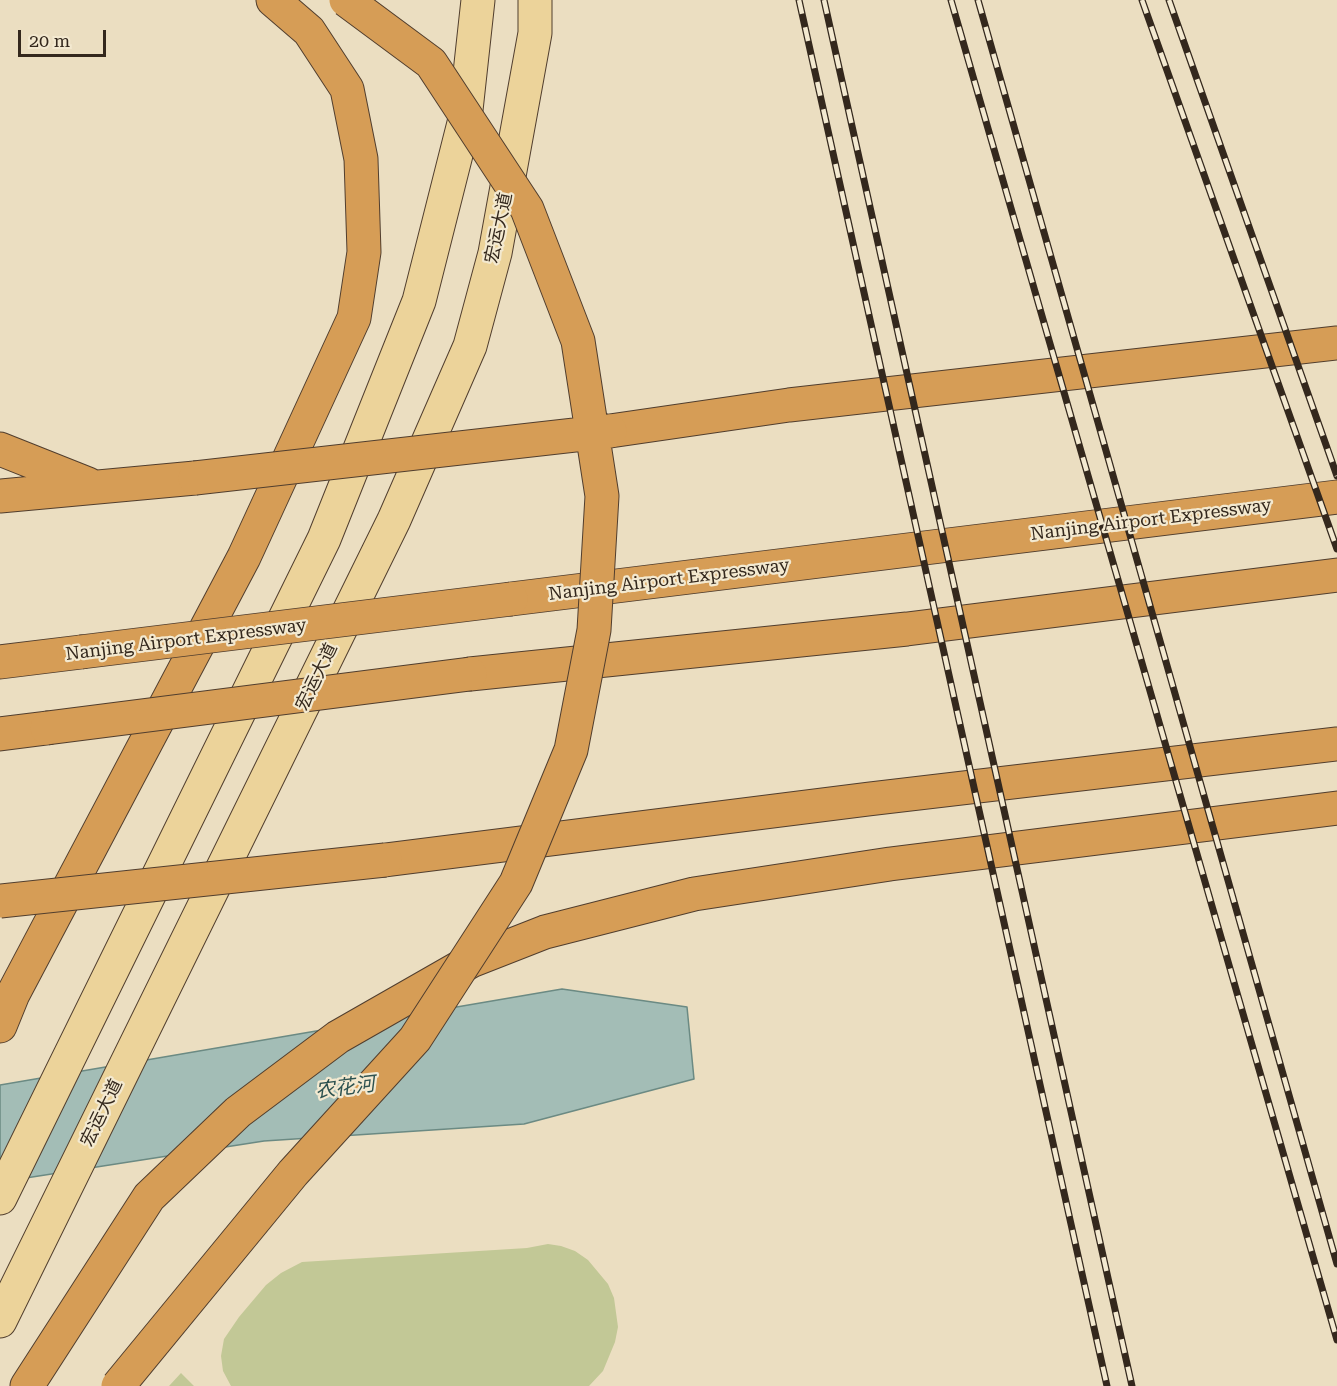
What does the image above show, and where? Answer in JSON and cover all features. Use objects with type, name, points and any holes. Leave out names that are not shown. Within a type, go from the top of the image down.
[{"type":"highway","points":[[0,1026],[13,994],[244,557],[354,318],[364,252],[361,159],[347,89],[309,31],[273,0]]},
{"type":"highway","points":[[118,1386],[293,1173],[415,1039],[516,883],[571,750],[594,630],[602,496],[578,341],[531,220],[431,63],[345,0]]},
{"type":"highway","points":[[0,496],[195,478],[610,431],[789,405],[1337,343]]},
{"type":"highway","points":[[0,449],[92,486]]},
{"type":"highway","name":"Nanjing Airport Expressway","points":[[0,662],[1337,497]]},
{"type":"highway","points":[[0,734],[470,674],[907,629],[1337,575]]},
{"type":"highway","points":[[0,901],[385,860],[869,799],[1337,744]]},
{"type":"highway","points":[[27,1386],[149,1197],[157,1189],[238,1112],[338,1037],[471,961],[544,932],[694,894],[890,864],[1337,808]]},
{"type":"main road","points":[[1,1196],[324,539],[419,301],[465,119],[478,0]]},
{"type":"main road","name":"宏运大道","points":[[0,1321],[393,520],[470,346],[504,210],[535,33],[535,0]]},
{"type":"green space","points":[[548,1244],[575,1251],[588,1260],[608,1284],[614,1298],[618,1327],[615,1342],[603,1371],[589,1386],[231,1386],[223,1371],[221,1356],[224,1339],[239,1317],[266,1285],[281,1273],[302,1262],[527,1248]]},
{"type":"green space","points":[[181,1373],[194,1386],[169,1386]]},
{"type":"water","name":"农花河","points":[[562,989],[687,1007],[694,1079],[524,1124],[264,1141],[0,1182],[0,1085]]},
{"type":"railway","points":[[799,0],[1107,1386]]},
{"type":"railway","points":[[824,0],[1132,1386]]},
{"type":"railway","points":[[951,0],[1337,1340]]},
{"type":"railway","points":[[978,0],[1337,1264]]},
{"type":"railway","points":[[1142,0],[1337,549]]},
{"type":"railway","points":[[1169,0],[1337,476]]}]
